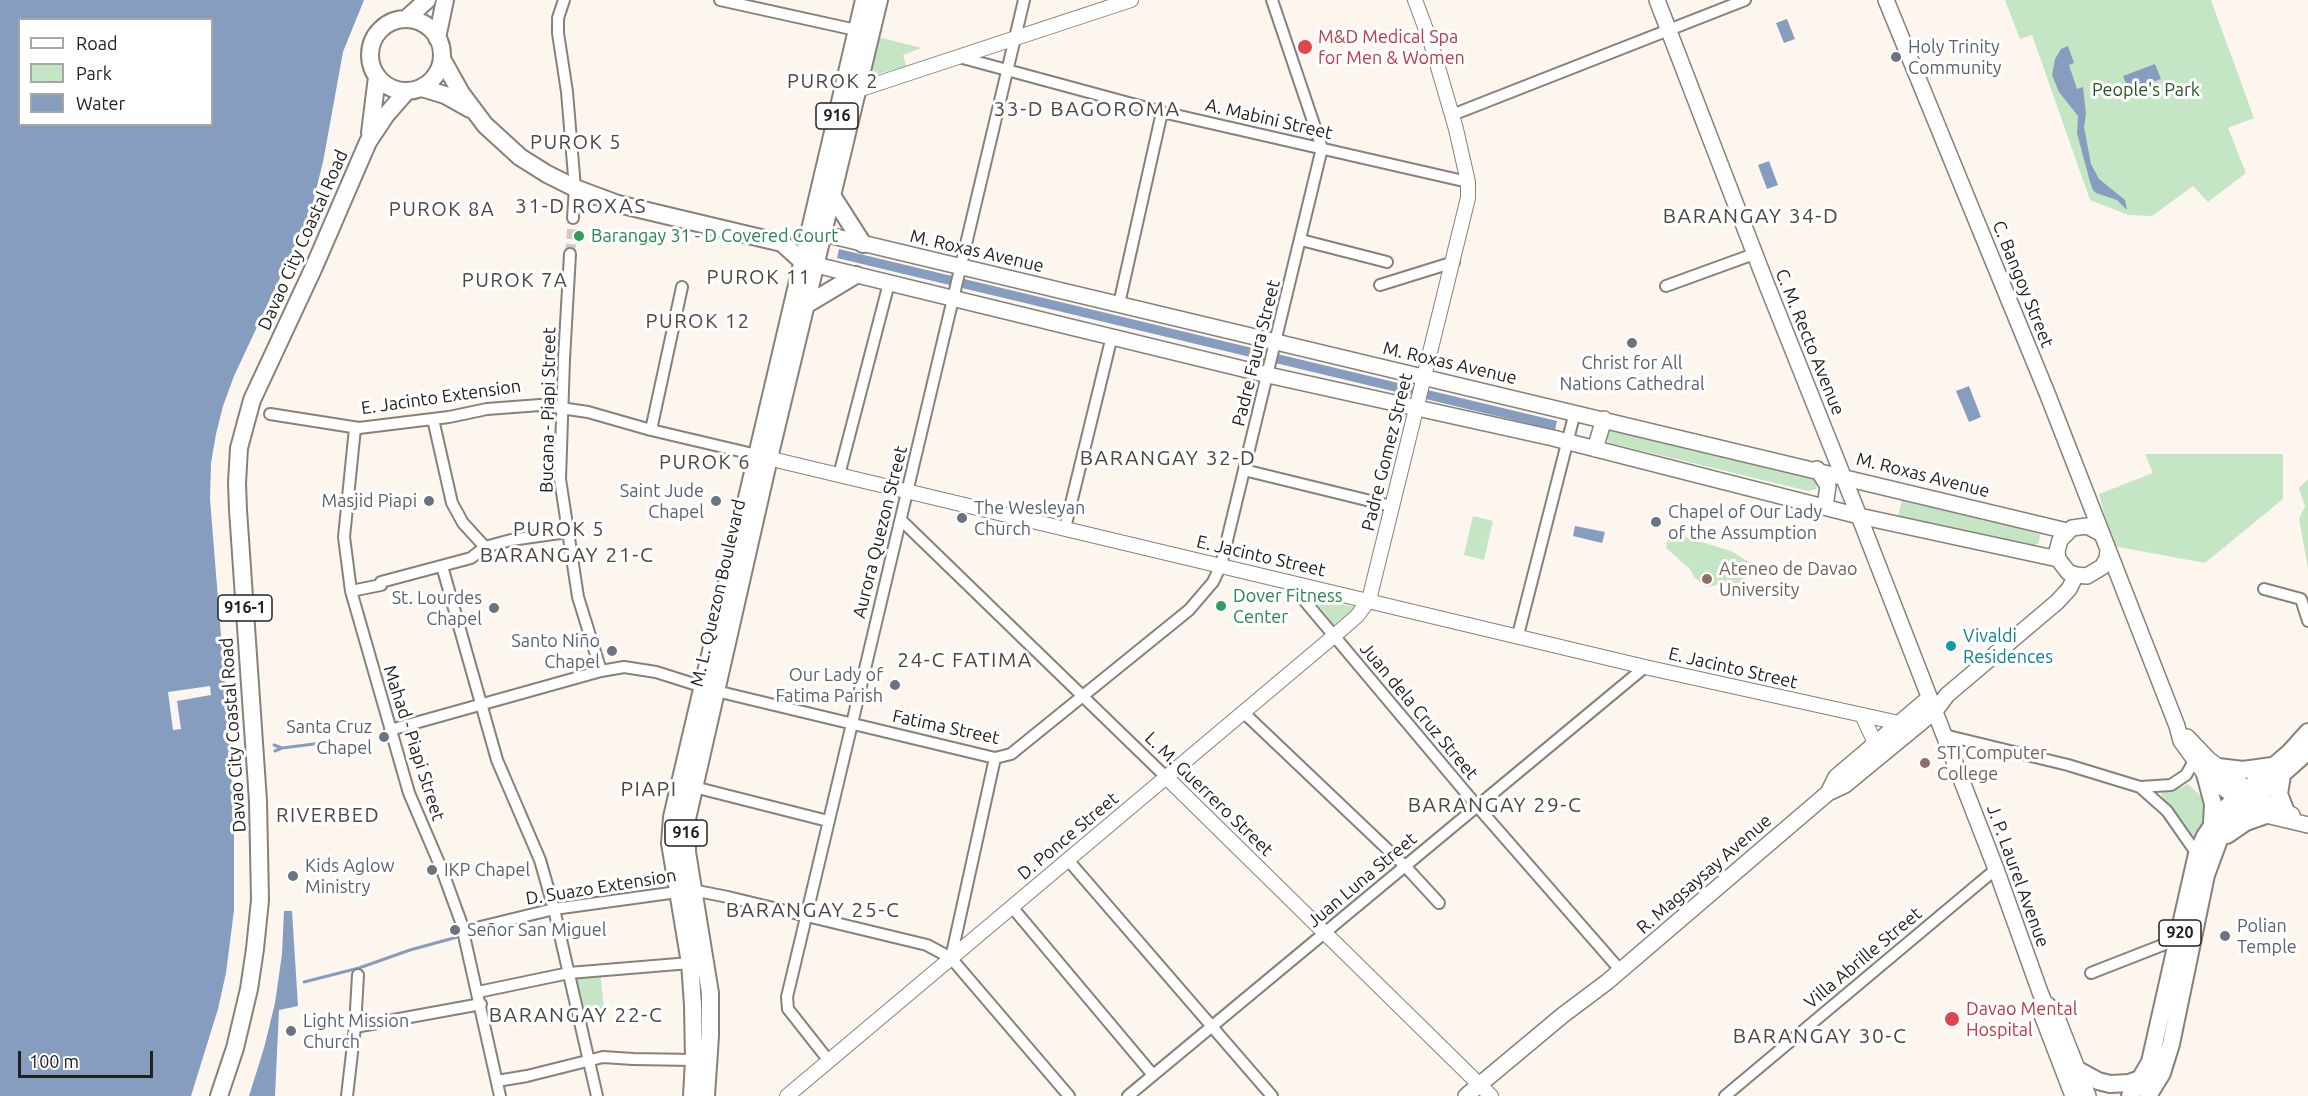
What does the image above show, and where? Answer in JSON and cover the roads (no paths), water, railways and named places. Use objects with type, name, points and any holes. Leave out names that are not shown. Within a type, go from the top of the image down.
[{"type":"main road","name":"916-1","points":[[377,77],[371,64],[372,43],[385,26],[406,20],[427,0]]},
{"type":"main road","points":[[437,38],[445,0]]},
{"type":"main road","name":"M. L. Quezon Boulevard","points":[[706,1096],[710,993],[686,891],[670,843],[671,823],[709,689],[817,233],[856,30],[864,0]]},
{"type":"main road","name":"M. L. Quezon Boulevard","points":[[817,233],[833,197],[879,0]]},
{"type":"main road","name":"C. M. Recto Avenue","points":[[1657,0],[1754,254],[1932,704]]},
{"type":"main road","name":"C. Bangoy Street","points":[[1886,0],[2047,393],[2181,741],[2194,761],[2212,771],[2247,797]]},
{"type":"main road","points":[[406,20],[424,24],[437,38],[442,59],[475,113],[496,136],[520,157],[547,174],[575,188],[638,210],[782,243],[809,264]]},
{"type":"main road","name":"916-1","points":[[414,89],[437,73],[442,59]]},
{"type":"main road","points":[[377,77],[387,86],[446,95],[475,113]]},
{"type":"main road","name":"Davao City Coastal Road","points":[[368,142],[377,77]]},
{"type":"main road","name":"Davao City Coastal Road","points":[[219,1096],[235,1048],[247,998],[260,900],[258,801],[238,510],[239,448],[252,400],[314,267],[368,142],[386,115],[414,89]]},
{"type":"main road","points":[[833,197],[863,244]]},
{"type":"main road","points":[[782,243],[817,233]]},
{"type":"main road","name":"M. Roxas Avenue","points":[[817,233],[1119,304],[1272,358],[1421,393],[1575,412],[2067,531]]},
{"type":"main road","name":"M. L. Quezon Boulevard","points":[[763,457],[806,305],[809,264]]},
{"type":"main road","name":"M. Roxas Avenue","points":[[809,264],[1112,336],[1272,358],[1421,393],[1567,442],[1859,516],[2058,559]]},
{"type":"main road","points":[[806,305],[856,275]]},
{"type":"main road","points":[[1595,449],[1604,419]]},
{"type":"main road","points":[[1817,470],[1826,481],[1828,489],[1825,507]]},
{"type":"main road","points":[[2102,534],[2087,526],[2076,526],[2067,531],[2058,543],[2058,559],[2065,569],[2076,575],[2094,573],[2121,583]]},
{"type":"main road","points":[[2094,573],[2104,564],[2108,550]]},
{"type":"main road","points":[[1932,704],[1952,691],[2057,602],[2069,589],[2076,575]]},
{"type":"main road","name":"M. L. Quezon Boulevard","points":[[692,1096],[694,1060],[686,891],[686,835],[709,689]]},
{"type":"main road","points":[[1915,727],[1932,727],[1943,732],[1952,691]]},
{"type":"main road","name":"R. Magsaysay Avenue","points":[[1828,793],[1836,777],[1875,743],[1899,723],[1932,704]]},
{"type":"main road","name":"R. Magsaysay Avenue","points":[[1466,1096],[1485,1092],[1569,1021],[1605,984],[1828,793],[1845,785],[1915,727],[1932,704]]},
{"type":"main road","name":"J. P. Laurel Avenue","points":[[1932,704],[1996,869],[2044,1002],[2042,1015],[2073,1096]]},
{"type":"main road","name":"C. Bangoy Street","points":[[2177,726],[2198,749],[2212,771]]},
{"type":"main road","name":"920","points":[[2278,770],[2308,732]]},
{"type":"main road","name":"920","points":[[2148,1096],[2162,1073],[2178,939],[2197,854],[2212,823],[2278,770],[2308,751]]},
{"type":"main road","points":[[2212,823],[2212,771],[2278,770],[2279,794],[2286,812]]},
{"type":"main road","points":[[2247,797],[2286,812],[2308,825]]},
{"type":"main road","points":[[2247,797],[2266,815],[2308,825]]},
{"type":"main road","name":"920","points":[[2130,1096],[2164,1042],[2206,875],[2215,849],[2226,828],[2247,797]]},
{"type":"main road","points":[[2215,849],[2237,828],[2266,815]]},
{"type":"main road","name":"J. P. Laurel Avenue","points":[[2044,1002],[2054,1010],[2088,1096]]},
{"type":"main road","points":[[2078,1070],[2098,1081],[2114,1085],[2143,1078]]},
{"type":"street","points":[[564,0],[558,18],[558,33],[567,92],[575,188],[573,218]]},
{"type":"street","points":[[720,0],[856,30]]},
{"type":"street","name":"Aurora Quezon Street","points":[[829,1061],[792,1014],[787,1003],[805,915],[1024,0]]},
{"type":"street","points":[[858,90],[1131,0]]},
{"type":"street","points":[[1272,0],[1322,148]]},
{"type":"street","name":"Padre Gomez Street","points":[[1369,600],[1468,198],[1468,182],[1452,115],[1416,0]]},
{"type":"street","points":[[1452,115],[1745,0]]},
{"type":"street","name":"A. Mabini Street","points":[[959,57],[1162,112],[1468,182]]},
{"type":"street","points":[[1119,304],[1162,112]]},
{"type":"street","name":"Padre Faura Street","points":[[1221,565],[1322,148]]},
{"type":"street","points":[[1301,240],[1387,262]]},
{"type":"street","name":"Bucana - Piapi Street","points":[[570,254],[560,479],[578,597],[601,671]]},
{"type":"street","points":[[1666,286],[1754,254]]},
{"type":"street","points":[[1380,285],[1454,262]]},
{"type":"street","points":[[839,475],[889,283]]},
{"type":"street","points":[[651,430],[682,287]]},
{"type":"street","points":[[1065,528],[1112,336]]},
{"type":"street","name":"E. Jacinto Extension","points":[[270,414],[355,428],[434,419],[504,407],[540,405],[604,416],[651,430],[763,457]]},
{"type":"street","points":[[1518,635],[1575,412]]},
{"type":"street","points":[[434,419],[452,503],[463,523],[485,547]]},
{"type":"street","name":"Mahad - Piapi Street","points":[[355,428],[344,537],[351,591],[409,793],[442,870],[464,931],[500,1096]]},
{"type":"street","name":"E. Jacinto Street","points":[[763,457],[1645,666],[1899,723]]},
{"type":"street","points":[[1244,470],[1391,506]]},
{"type":"street","name":"L. M. Guerrero Street","points":[[901,520],[1166,777],[1485,1092]]},
{"type":"street","points":[[351,591],[381,585],[381,582],[471,558],[485,547],[511,540],[567,532]]},
{"type":"street","name":"Fatima Street","points":[[390,730],[601,671],[636,668],[673,676],[709,689],[995,758],[1011,754],[1189,610],[1214,582],[1221,565]]},
{"type":"street","points":[[442,566],[497,760],[540,860],[554,909],[597,1096]]},
{"type":"street","name":"Juan dela Cruz Street","points":[[1288,581],[1621,971]]},
{"type":"street","points":[[2264,589],[2301,599],[2308,621]]},
{"type":"street","name":"D. Ponce Street","points":[[787,1096],[1334,636],[1357,616],[1369,600]]},
{"type":"street","name":"Juan Luna Street","points":[[1128,1096],[1645,666]]},
{"type":"street","points":[[1243,712],[1405,866],[1439,903]]},
{"type":"street","points":[[1862,715],[1875,743]]},
{"type":"street","points":[[1943,732],[2140,786],[2171,785],[2186,775],[2194,761]]},
{"type":"street","points":[[995,758],[951,958],[1069,1096]]},
{"type":"street","points":[[2140,786],[2167,810],[2197,854]]},
{"type":"street","points":[[694,787],[828,820]]},
{"type":"street","points":[[1068,860],[1272,1096]]},
{"type":"street","name":"Villa Abrille Street","points":[[1725,1096],[1996,869]]},
{"type":"street","name":"D. Suazo Extension","points":[[464,931],[554,909],[686,891],[805,915],[927,945],[951,958]]},
{"type":"street","points":[[1012,907],[1153,1075]]},
{"type":"street","points":[[2091,973],[2178,939]]},
{"type":"street","points":[[478,992],[569,973],[690,963]]},
{"type":"street","points":[[347,1096],[358,975]]},
{"type":"street","points":[[355,1027],[481,1004]]},
{"type":"street","points":[[497,1081],[603,1057],[694,1060]]},
{"type":"water","points":[[0,0],[364,0],[343,52],[323,162],[310,214],[234,376],[223,406],[211,463],[210,499],[230,748],[234,827],[234,910],[226,973],[218,1009],[191,1096],[0,1096]]},
{"type":"water","points":[[1787,19],[1795,39],[1784,43],[1776,23]]},
{"type":"water","points":[[2068,46],[2074,63],[2069,65],[2077,89],[2083,87],[2086,114],[2084,127],[2091,164],[2099,179],[2125,200],[2127,210],[2117,200],[2096,193],[2090,182],[2077,133],[2078,116],[2059,92],[2052,75],[2055,59],[2061,49]]},
{"type":"water","points":[[2155,64],[2161,79],[2129,91],[2123,76]]},
{"type":"water","points":[[1769,161],[1778,185],[1767,189],[1758,165]]},
{"type":"water","points":[[839,249],[1557,421],[1555,430],[837,258]]},
{"type":"water","points":[[1969,386],[1981,417],[1969,422],[1956,391]]},
{"type":"water","points":[[1575,526],[1605,532],[1602,543],[1573,536]]},
{"type":"water","points":[[284,911],[292,911],[298,1006],[279,1010],[275,1096],[249,1096],[275,1003],[282,954]]},
{"type":"waterway","points":[[275,751],[322,743]]},
{"type":"waterway","points":[[274,745],[282,748]]},
{"type":"waterway","points":[[304,982],[359,968],[410,950],[461,936]]},
{"type":"tunnel","points":[[570,254],[573,218]]},
{"type":"place","name":"M&D Medical Spa for Men & Women","points":[[1305,47]]},
{"type":"place","name":"Holy Trinity Community","points":[[1896,57]]},
{"type":"place","name":"Barangay 31 - D Covered Court","points":[[579,236]]},
{"type":"place","name":"Christ for All Nations Cathedral","points":[[1632,343]]},
{"type":"place","name":"Masjid Piapi","points":[[429,501]]},
{"type":"place","name":"Saint Jude Chapel","points":[[716,501]]},
{"type":"place","name":"The Wesleyan Church","points":[[962,518]]},
{"type":"place","name":"Chapel of Our Lady of the Assumption","points":[[1656,522]]},
{"type":"place","name":"Ateneo de Davao University","points":[[1707,579]]},
{"type":"place","name":"Dover Fitness Center","points":[[1221,606]]},
{"type":"place","name":"St. Lourdes Chapel","points":[[494,608]]},
{"type":"place","name":"Vivaldi Residences","points":[[1951,646]]},
{"type":"place","name":"Santo Niño Chapel","points":[[612,651]]},
{"type":"place","name":"Our Lady of Fatima Parish","points":[[895,685]]},
{"type":"place","name":"Santa Cruz Chapel","points":[[384,737]]},
{"type":"place","name":"STI Computer College","points":[[1925,763]]},
{"type":"place","name":"IKP Chapel","points":[[432,870]]},
{"type":"place","name":"Kids Aglow Ministry","points":[[293,876]]},
{"type":"place","name":"Señor San Miguel","points":[[455,930]]},
{"type":"place","name":"Polian Temple","points":[[2225,936]]},
{"type":"place","name":"Davao Mental Hospital","points":[[1952,1019]]},
{"type":"place","name":"Light Mission Church","points":[[291,1031]]},
{"type":"district","name":"PUROK 2","points":[[833,81]]},
{"type":"district","name":"33-D BAGOROMA","points":[[1087,109]]},
{"type":"district","name":"PUROK 5","points":[[576,142]]},
{"type":"district","name":"31-D ROXAS","points":[[581,206]]},
{"type":"district","name":"PUROK 8A","points":[[442,209]]},
{"type":"district","name":"BARANGAY 34-D","points":[[1751,216]]},
{"type":"district","name":"PUROK 11","points":[[759,277]]},
{"type":"district","name":"PUROK 7A","points":[[515,280]]},
{"type":"district","name":"PUROK 12","points":[[698,321]]},
{"type":"district","name":"BARANGAY 32-D","points":[[1168,458]]},
{"type":"district","name":"PUROK 6","points":[[705,462]]},
{"type":"district","name":"PUROK 5","points":[[559,529]]},
{"type":"district","name":"BARANGAY 21-C","points":[[567,555]]},
{"type":"district","name":"24-C FATIMA","points":[[965,660]]},
{"type":"district","name":"PIAPI","points":[[649,789]]},
{"type":"district","name":"BARANGAY 29-C","points":[[1495,805]]},
{"type":"district","name":"RIVERBED","points":[[328,815]]},
{"type":"district","name":"BARANGAY 25-C","points":[[813,910]]},
{"type":"district","name":"BARANGAY 22-C","points":[[576,1015]]},
{"type":"district","name":"BARANGAY 30-C","points":[[1820,1036]]},
{"type":"park label","name":"People's Park","points":[[2146,90]]}]
